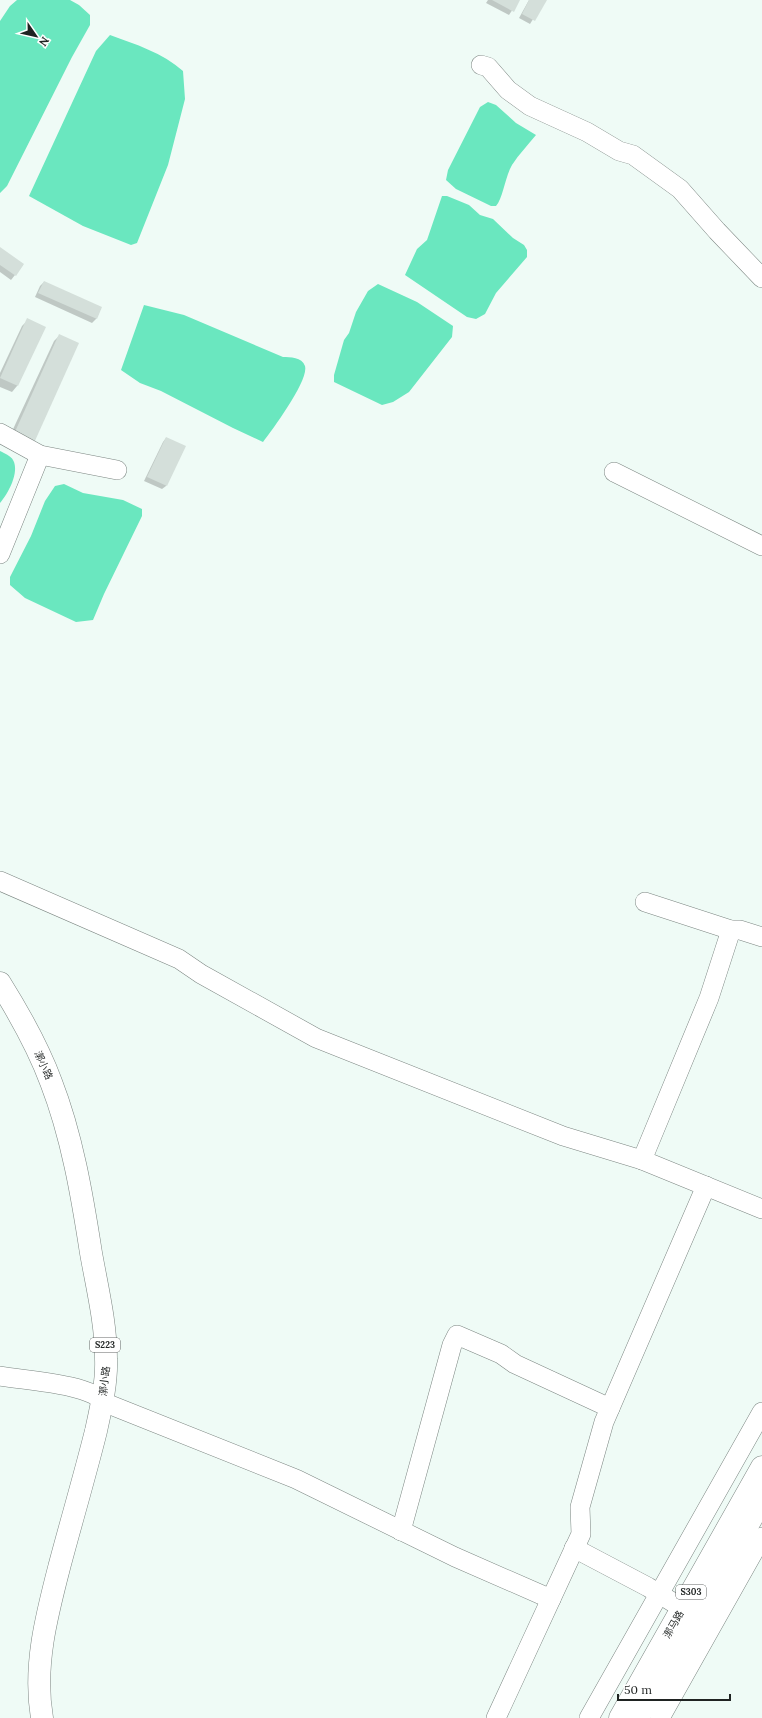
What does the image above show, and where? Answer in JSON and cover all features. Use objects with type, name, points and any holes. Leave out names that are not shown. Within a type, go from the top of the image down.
[{"type":"main road","name":"漷小路","points":[[0,983],[32,1039],[48,1074],[62,1113],[71,1146],[88,1236],[103,1324],[106,1360],[102,1398],[94,1438],[50,1603],[41,1644],[38,1699],[42,1718]]},
{"type":"main road","name":"漷马路","points":[[620,1718],[762,1467]]},
{"type":"main road","name":"漷马路","points":[[638,1718],[762,1500]]},
{"type":"street","points":[[481,65],[488,67],[508,90],[530,106],[587,132],[619,151],[633,155],[680,189],[717,231],[762,278]]},
{"type":"street","points":[[0,433],[40,455],[117,470]]},
{"type":"street","points":[[0,554],[40,455]]},
{"type":"street","points":[[614,472],[762,546]]},
{"type":"street","points":[[0,881],[179,959],[201,974],[316,1038],[563,1136],[642,1160],[762,1209]]},
{"type":"street","points":[[645,902],[730,930],[740,930],[762,937]]},
{"type":"street","points":[[642,1160],[709,998],[730,930]]},
{"type":"street","points":[[496,1718],[580,1534],[580,1507],[604,1422],[706,1186]]},
{"type":"street","points":[[402,1531],[450,1352],[457,1335],[501,1354],[522,1368],[610,1408]]},
{"type":"street","points":[[0,1376],[83,1390],[102,1398],[108,1404],[296,1479],[455,1557],[551,1598]]},
{"type":"street","points":[[589,1718],[762,1412]]},
{"type":"street","points":[[660,1718],[762,1537]]},
{"type":"street","points":[[574,1548],[660,1594],[682,1608]]},
{"type":"shaded area","points":[[17,0],[70,0],[79,5],[90,15],[90,25],[72,57],[7,186],[0,193],[0,21],[10,6]]},
{"type":"shaded area","points":[[110,35],[158,54],[183,71],[185,99],[168,165],[137,243],[131,245],[83,226],[29,196],[96,51]]},
{"type":"shaded area","points":[[488,102],[496,105],[516,123],[536,135],[512,165],[496,206],[491,206],[456,189],[446,180],[448,170],[480,107]]},
{"type":"shaded area","points":[[442,196],[447,196],[469,205],[480,215],[493,219],[513,238],[524,245],[527,250],[527,257],[496,293],[485,314],[476,319],[467,317],[405,275],[417,249],[427,240]]},
{"type":"shaded area","points":[[378,284],[417,302],[453,326],[452,337],[409,392],[393,402],[382,405],[334,382],[334,375],[344,340],[349,333],[356,312],[368,291]]},
{"type":"shaded area","points":[[144,305],[184,315],[283,357],[299,359],[303,363],[305,366],[305,373],[302,382],[282,416],[263,442],[161,391],[140,383],[121,370]]},
{"type":"shaded area","points":[[0,451],[13,460],[15,471],[12,483],[0,503]]},
{"type":"shaded area","points":[[64,484],[83,493],[123,500],[142,509],[142,516],[93,620],[76,622],[25,598],[10,585],[10,577],[31,536],[45,501],[55,486]]},
{"type":"building","points":[[492,0],[520,0],[514,12]]},
{"type":"building","points":[[529,0],[547,0],[535,21],[522,14]]},
{"type":"building","points":[[0,247],[24,264],[16,276],[0,265]]},
{"type":"building","points":[[44,281],[102,307],[97,319],[38,293]]},
{"type":"building","points":[[27,318],[46,327],[18,386],[0,378]]},
{"type":"building","points":[[59,334],[79,343],[34,443],[14,434]]},
{"type":"building","points":[[166,437],[186,446],[167,486],[147,477]]}]
